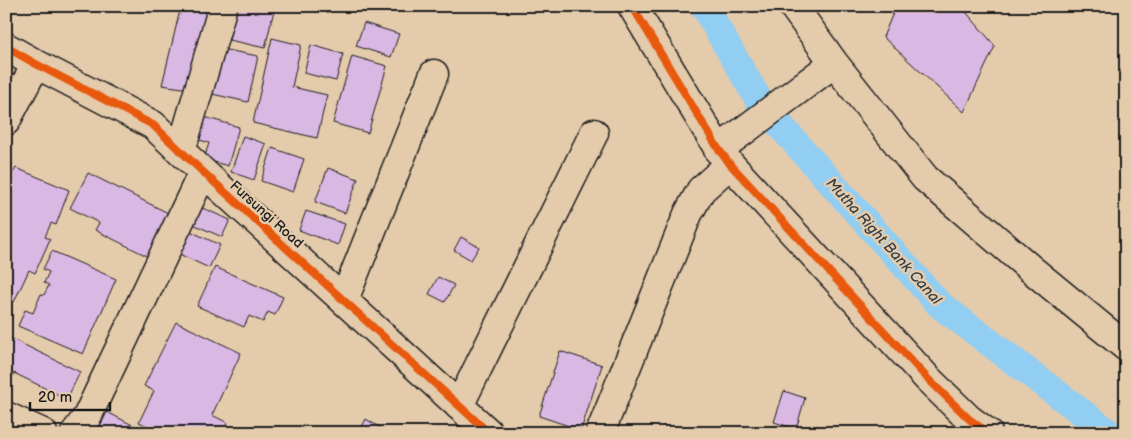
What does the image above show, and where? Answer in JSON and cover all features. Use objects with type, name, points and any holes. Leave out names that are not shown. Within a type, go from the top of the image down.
[{"type":"street","points":[[180,151],[223,6]]},
{"type":"street","points":[[632,6],[727,150],[928,379],[969,419],[988,433]]},
{"type":"street","points":[[793,6],[827,68],[925,178],[1126,347]]},
{"type":"street","name":"Fursungi Road","points":[[6,47],[153,124],[180,151],[344,300],[471,423]]},
{"type":"street","points":[[6,121],[36,64]]},
{"type":"street","points":[[600,433],[688,214],[701,190],[727,150],[827,68]]},
{"type":"street","points":[[344,300],[434,74]]},
{"type":"street","points":[[471,423],[594,133]]},
{"type":"street","points":[[75,433],[87,417],[203,172]]},
{"type":"street","points":[[6,416],[43,433]]},
{"type":"building","points":[[181,6],[213,6],[189,89],[162,85]]},
{"type":"building","points":[[237,6],[275,6],[265,48],[229,40]]},
{"type":"building","points":[[896,6],[961,6],[995,46],[964,112],[883,37]]},
{"type":"building","points":[[364,23],[399,34],[391,57],[356,46]]},
{"type":"building","points":[[272,38],[301,45],[292,87],[327,95],[317,138],[253,123]]},
{"type":"building","points":[[311,45],[343,54],[336,81],[304,73]]},
{"type":"building","points":[[221,49],[258,56],[248,102],[212,94]]},
{"type":"building","points":[[352,56],[387,66],[368,133],[333,123]]},
{"type":"building","points":[[204,117],[239,127],[228,166],[204,159],[209,143],[197,139]]},
{"type":"building","points":[[243,136],[266,144],[254,180],[231,172]]},
{"type":"building","points":[[272,148],[304,159],[293,192],[261,181]]},
{"type":"building","points":[[16,168],[69,190],[56,225],[51,223],[45,237],[50,239],[35,273],[29,270],[14,302],[6,299],[6,178],[9,179]]},
{"type":"building","points":[[328,168],[358,179],[345,213],[315,202]]},
{"type":"building","points":[[88,173],[170,214],[149,257],[95,230],[99,223],[70,208]]},
{"type":"building","points":[[200,207],[230,220],[222,237],[193,224]]},
{"type":"building","points":[[306,211],[345,224],[338,245],[299,230]]},
{"type":"building","points":[[190,231],[220,245],[209,268],[179,254]]},
{"type":"building","points":[[461,237],[479,247],[471,260],[454,250]]},
{"type":"building","points":[[52,251],[116,279],[83,354],[18,326],[25,310],[33,313],[41,294],[44,295],[49,285],[44,283],[49,272],[43,269]]},
{"type":"building","points":[[215,267],[283,297],[275,315],[268,312],[263,322],[249,316],[244,327],[197,306]]},
{"type":"building","points":[[438,277],[454,285],[445,302],[429,294]]},
{"type":"building","points":[[176,322],[241,353],[212,415],[228,423],[224,433],[162,433],[139,422],[154,391],[144,386]]},
{"type":"building","points":[[10,338],[80,372],[67,399],[14,373],[8,386],[6,385],[6,346]]},
{"type":"building","points":[[560,351],[602,365],[581,430],[539,416]]},
{"type":"building","points":[[784,391],[805,398],[796,429],[774,422]]},
{"type":"building","points":[[107,412],[148,433],[97,433]]},
{"type":"building","points":[[366,419],[389,433],[359,433]]},
{"type":"waterway","name":"Mutha Right Bank Canal","points":[[704,6],[761,104],[940,305],[1109,433]]},
{"type":"cycle path","points":[[632,6],[719,150],[730,164],[928,379],[969,419],[988,433]]},
{"type":"cycle path","points":[[6,47],[153,125],[489,433]]}]
